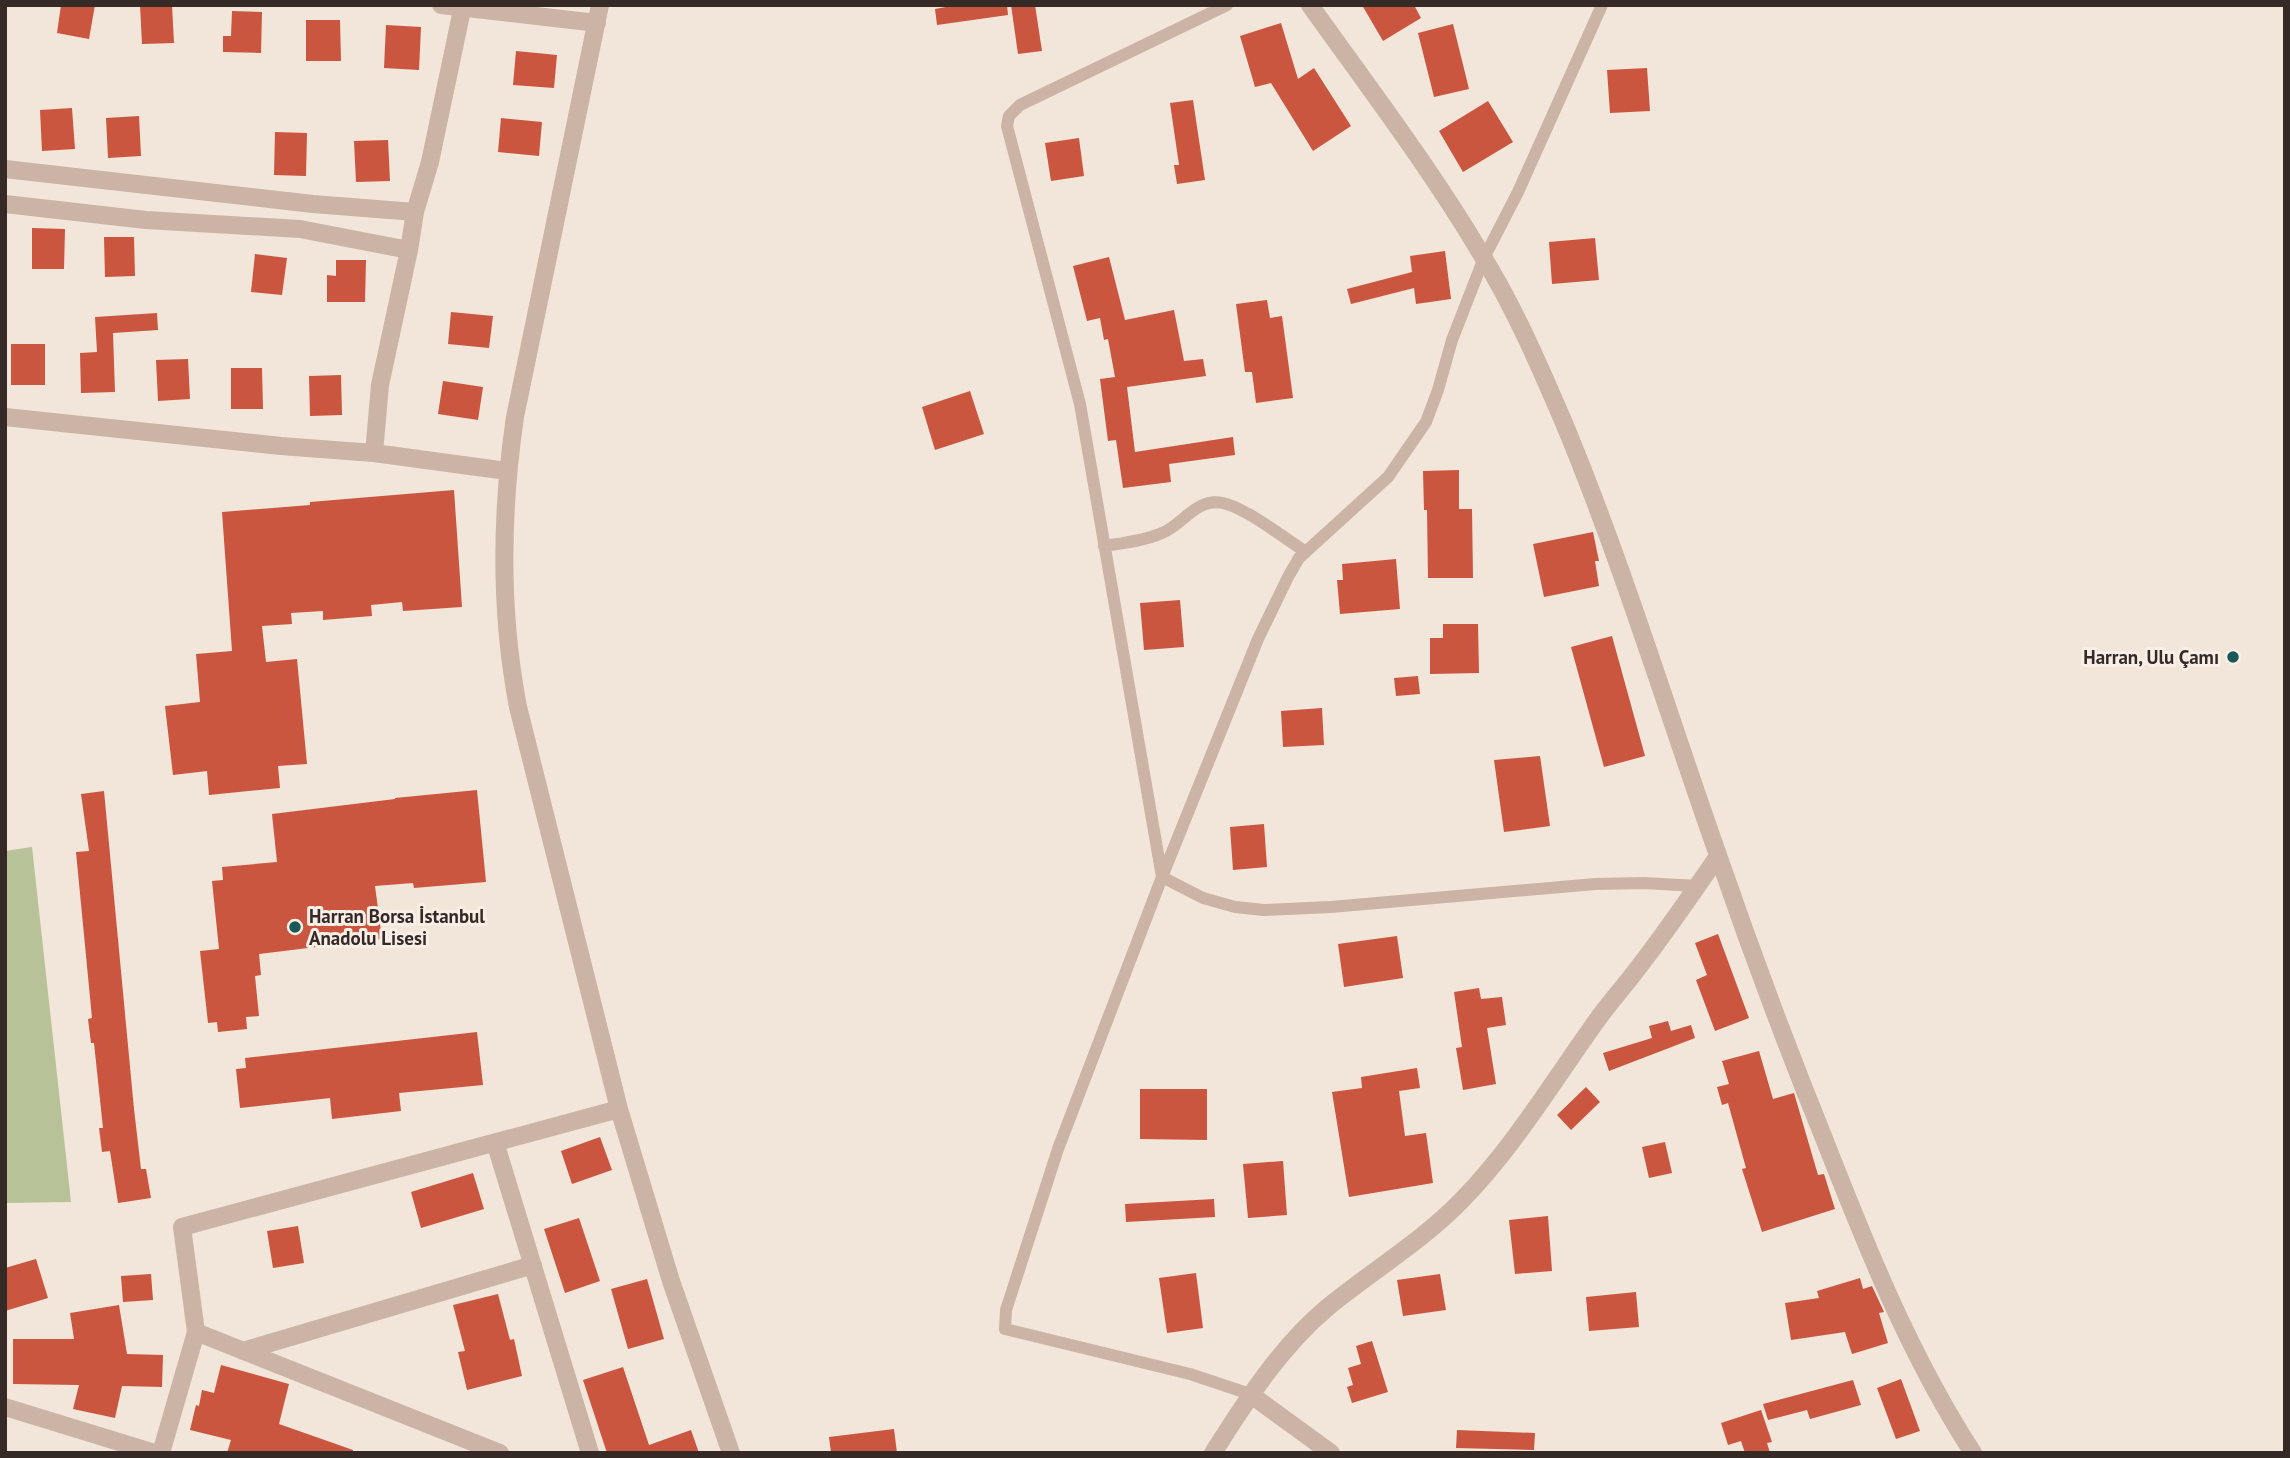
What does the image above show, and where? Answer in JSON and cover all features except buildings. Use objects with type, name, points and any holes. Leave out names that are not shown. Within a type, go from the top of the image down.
[{"type":"street","points":[[440,5],[598,14],[514,417],[507,471],[506,589],[512,673],[518,708],[619,1109],[671,1281],[731,1453]]},
{"type":"street","points":[[1310,5],[1429,172],[1484,257],[1529,346],[1597,505],[1718,856],[1802,1085],[1865,1242],[1900,1319],[1973,1453]]},
{"type":"street","points":[[374,453],[380,385],[415,212],[430,162],[463,7]]},
{"type":"street","points":[[5,169],[313,204],[415,212]]},
{"type":"street","points":[[5,204],[146,219],[300,229],[409,250]]},
{"type":"street","points":[[5,417],[253,444],[374,453],[507,471]]},
{"type":"street","points":[[1213,1453],[1250,1394],[1296,1339],[1327,1308],[1429,1231],[1462,1200],[1524,1124],[1597,1020],[1683,908],[1718,856]]},
{"type":"street","points":[[161,1453],[196,1332],[182,1227],[619,1109]]},
{"type":"street","points":[[495,1142],[590,1453]]},
{"type":"street","points":[[243,1351],[533,1265]]},
{"type":"street","points":[[196,1332],[500,1453]]},
{"type":"street","points":[[1250,1394],[1331,1453]]},
{"type":"street","points":[[5,1406],[155,1453]]},
{"type":"lane","points":[[1162,877],[1080,404],[1007,127],[1009,116],[1020,105],[1227,5]]},
{"type":"lane","points":[[1250,1394],[1190,1374],[1006,1329],[1006,1310],[1058,1149],[1162,877],[1258,639],[1288,577],[1306,552],[1364,502],[1388,477],[1426,422],[1452,340],[1484,257],[1518,192],[1602,5]]},
{"type":"lane","points":[[1104,546],[1145,539],[1165,532],[1194,509],[1220,502],[1236,507],[1306,552]]},
{"type":"lane","points":[[1162,877],[1203,898],[1236,907],[1264,909],[1331,907],[1595,884],[1697,886]]},
{"type":"green space","points":[[32,847],[71,1202],[5,1203],[5,851]]},
{"type":"place","name":"Harran, Ulu Çamı","points":[[2233,657]]},
{"type":"place","name":"Harran Borsa İstanbul Anadolu Lisesi","points":[[295,927]]}]
